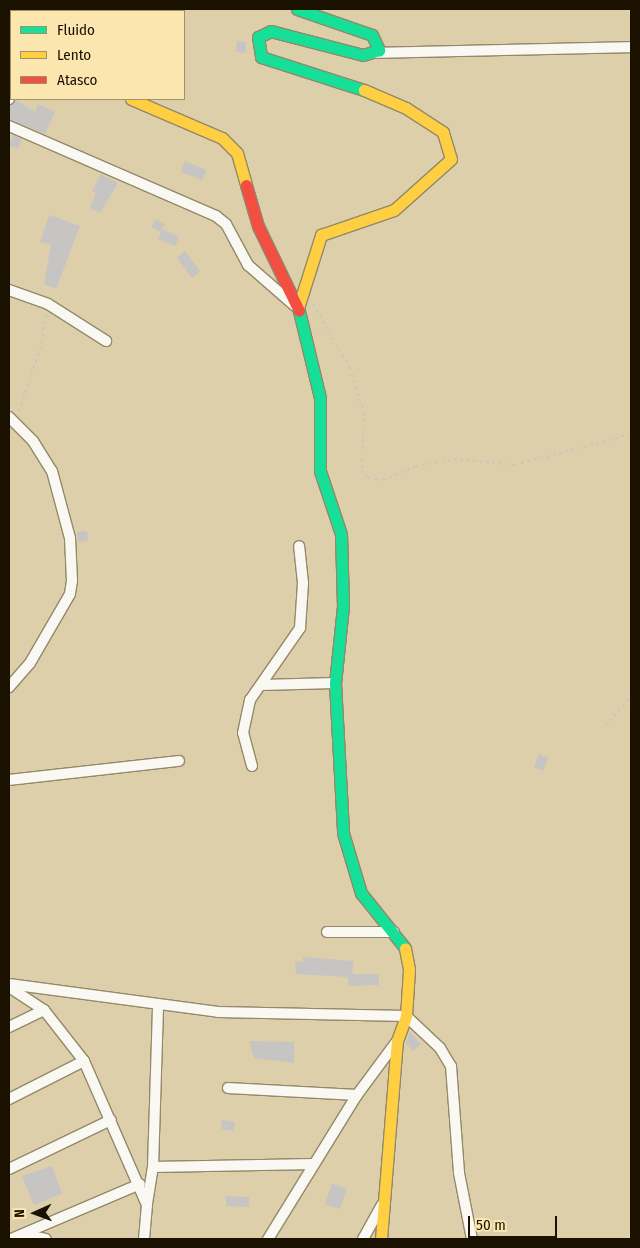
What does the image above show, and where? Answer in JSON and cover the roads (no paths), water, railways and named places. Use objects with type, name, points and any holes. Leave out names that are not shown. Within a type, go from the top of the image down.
[{"type":"street","points":[[297,9],[372,35],[379,44],[376,53]]},
{"type":"street","points":[[298,308],[306,293],[313,250],[321,235],[394,210],[447,166],[450,148],[443,132],[406,108],[293,63],[266,60],[258,51],[258,38],[271,31],[290,34],[363,55],[376,53],[631,47]]},
{"type":"street","points":[[133,100],[222,138],[237,153],[258,226],[298,308],[320,398],[320,471],[341,534],[343,606],[335,683],[340,798],[348,854],[361,893],[405,948],[409,969],[406,1016],[397,1040],[357,1095],[268,1239]]},
{"type":"street","points":[[9,126],[216,216],[226,224],[248,265],[298,308]]},
{"type":"street","points":[[9,290],[48,304],[106,340]]},
{"type":"street","points":[[9,687],[30,663],[70,594],[72,581],[70,538],[52,471],[12,418]]},
{"type":"street","points":[[252,766],[242,733],[250,700],[300,628],[303,583],[299,546]]},
{"type":"street","points":[[261,685],[335,683]]},
{"type":"street","points":[[9,780],[179,761]]},
{"type":"street","points":[[326,932],[394,932]]},
{"type":"street","points":[[9,986],[218,1012],[406,1016],[440,1048],[451,1066],[459,1173],[472,1239]]},
{"type":"street","points":[[9,986],[44,1010],[84,1061],[140,1184],[147,1205]]},
{"type":"street","points":[[144,1239],[147,1205],[154,1167],[158,1004]]},
{"type":"street","points":[[9,1027],[44,1010]]},
{"type":"street","points":[[382,1239],[383,1204],[397,1040]]},
{"type":"street","points":[[9,1099],[84,1061]]},
{"type":"street","points":[[228,1088],[357,1095]]},
{"type":"street","points":[[9,1168],[111,1120]]},
{"type":"street","points":[[154,1167],[314,1164]]},
{"type":"street","points":[[12,1239],[26,1235],[140,1184]]},
{"type":"street","points":[[362,1239],[383,1204]]},
{"type":"street","points":[[26,1235],[46,1239]]}]
